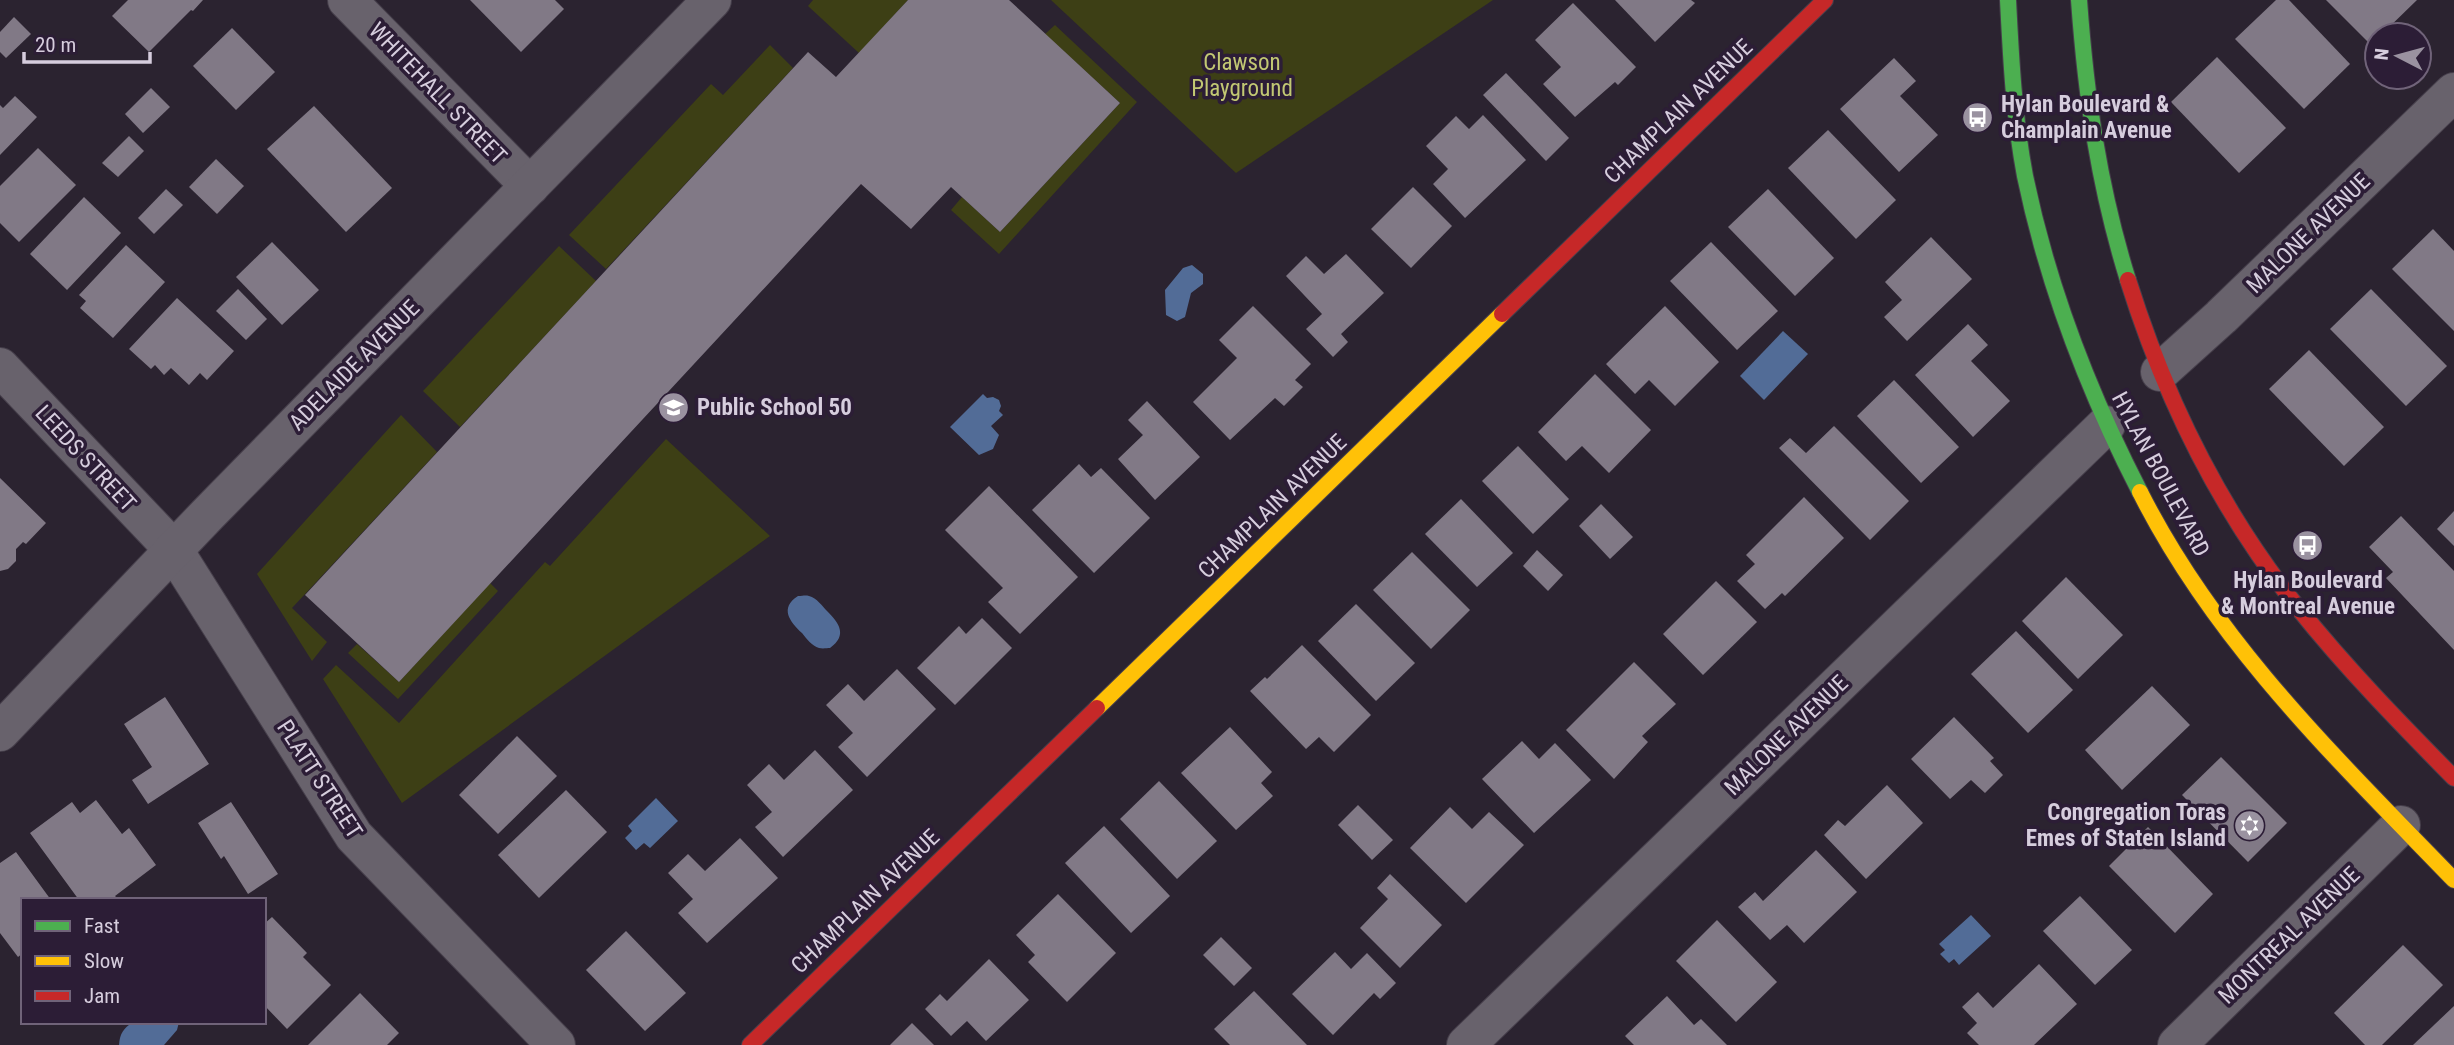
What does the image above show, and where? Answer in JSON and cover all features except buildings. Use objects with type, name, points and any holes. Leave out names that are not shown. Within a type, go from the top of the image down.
[{"type":"main road","name":"CHAMPLAIN AVENUE","points":[[750,1045],[1825,0]]},
{"type":"main road","name":"HYLAN BOULEVARD","points":[[2008,0],[2014,91],[2022,153],[2040,240],[2061,310],[2106,425],[2158,525],[2196,589],[2242,652],[2297,717],[2454,880]]},
{"type":"main road","name":"HYLAN BOULEVARD","points":[[2079,0],[2080,41],[2088,113],[2102,190],[2126,276],[2176,408],[2212,477],[2249,539],[2296,606],[2346,664],[2453,776]]},
{"type":"street","name":"WHITEHALL STREET","points":[[347,0],[530,186]]},
{"type":"street","name":"ADELAIDE AVENUE","points":[[0,733],[173,550],[712,0]]},
{"type":"street","name":"MALONE AVENUE","points":[[2161,372],[2454,92]]},
{"type":"street","name":"LEEDS STREET","points":[[0,367],[173,550]]},
{"type":"street","name":"MALONE AVENUE","points":[[1466,1045],[2106,425]]},
{"type":"street","name":"PLATT STREET","points":[[173,550],[354,836],[556,1045]]},
{"type":"street","name":"MONTREAL AVENUE","points":[[2176,1045],[2400,825]]},
{"type":"green space","points":[[813,0],[908,0],[859,53],[808,6]]},
{"type":"green space","name":"Clawson Playground","points":[[1051,0],[1493,0],[1236,173]]},
{"type":"green space","points":[[1055,25],[1137,102],[999,254],[951,210],[962,197],[1000,232],[1120,103],[1045,34]]},
{"type":"green space","points":[[770,45],[793,68],[606,269],[569,235],[711,84],[723,95]]},
{"type":"green space","points":[[559,246],[596,281],[460,427],[423,391]]},
{"type":"green space","points":[[401,415],[437,452],[292,608],[327,642],[312,661],[257,574]]},
{"type":"green space","points":[[666,439],[770,536],[402,803],[323,679],[336,665],[399,723],[545,562],[550,566]]},
{"type":"green space","points":[[490,583],[498,591],[398,699],[348,653],[357,644],[399,682]]},
{"type":"water","points":[[1192,265],[1203,274],[1203,284],[1191,293],[1185,317],[1177,321],[1166,315],[1165,290],[1183,268]]},
{"type":"water","points":[[1783,331],[1808,354],[1764,400],[1740,376]]},
{"type":"water","points":[[983,394],[987,398],[999,400],[999,411],[1003,415],[991,426],[999,435],[993,449],[979,455],[950,427]]},
{"type":"water","points":[[798,596],[814,598],[838,625],[839,638],[830,648],[814,646],[790,620],[789,605]]},
{"type":"water","points":[[656,798],[678,821],[650,848],[644,843],[636,850],[625,838],[632,831],[628,826]]},
{"type":"water","points":[[1971,915],[1991,936],[1959,965],[1954,959],[1949,963],[1940,954],[1945,950],[1939,944]]},
{"type":"water","points":[[131,1024],[178,1024],[177,1030],[164,1045],[119,1045],[120,1037]]},
{"type":"traffic: fast","points":[[2008,0],[2018,132],[2034,217],[2058,298],[2087,377],[2140,492]]},
{"type":"traffic: fast","points":[[2079,0],[2095,142],[2109,211],[2128,280]]},
{"type":"traffic: slow","points":[[1097,708],[1502,314]]},
{"type":"traffic: slow","points":[[2140,492],[2171,547],[2242,649],[2324,744],[2454,880]]},
{"type":"traffic: jam","points":[[1502,314],[1825,0]]},
{"type":"traffic: jam","points":[[2128,280],[2159,368],[2178,410],[2220,493],[2245,533],[2271,572],[2317,631],[2454,778]]},
{"type":"traffic: jam","points":[[750,1045],[1097,708]]},
{"type":"place","name":"Hylan Boulevard & Champlain Avenue","points":[[1978,117]]},
{"type":"place","name":"Public School 50","points":[[674,407]]},
{"type":"place","name":"Hylan Boulevard & Montreal Avenue","points":[[2308,546]]},
{"type":"place","name":"Congregation Toras Emes of Staten Island","points":[[2249,825]]}]
